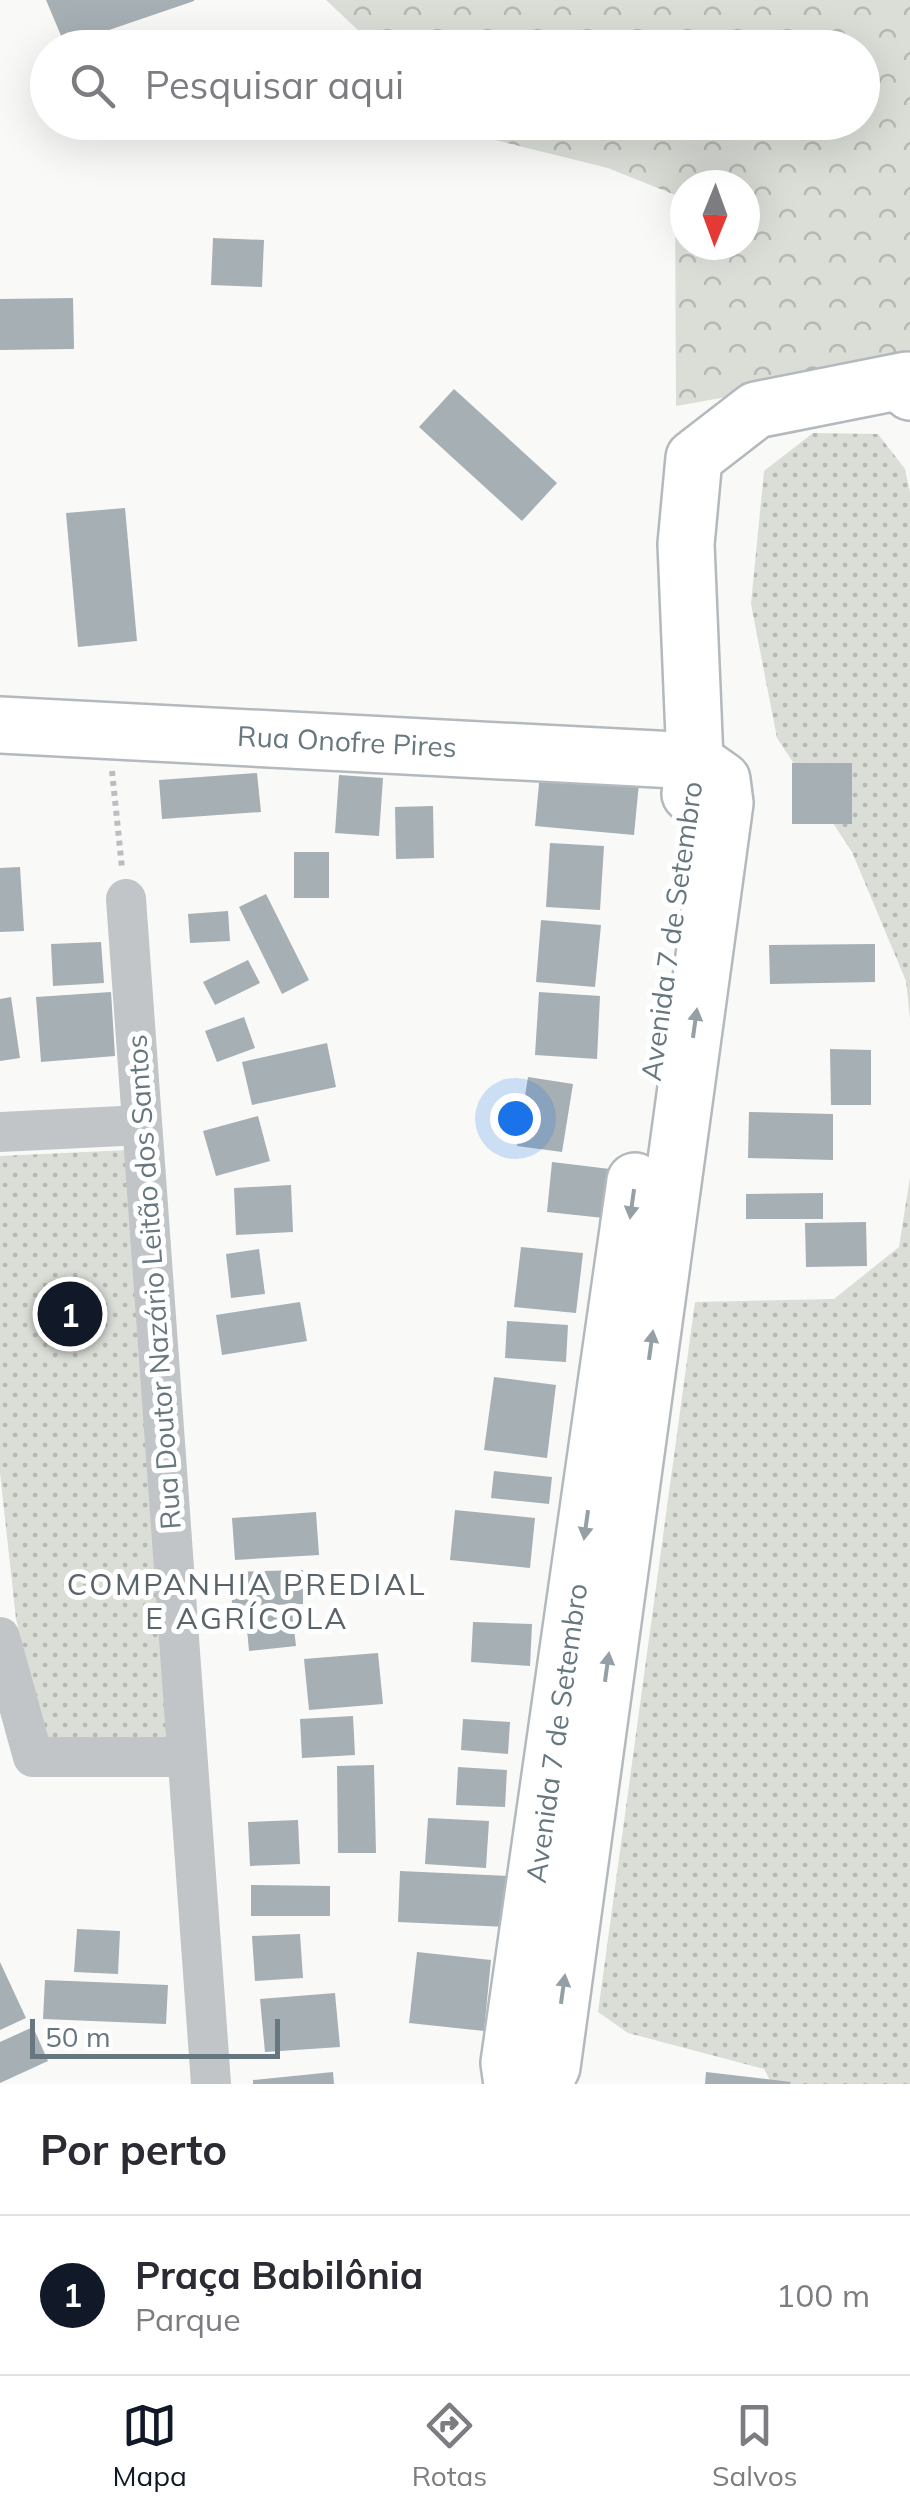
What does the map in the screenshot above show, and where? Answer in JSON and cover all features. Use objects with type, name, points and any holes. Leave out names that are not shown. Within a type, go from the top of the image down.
[{"type":"street","name":"Avenida 7 de Setembro","points":[[543,2084],[552,2067],[614,1470],[666,1099],[695,761],[686,544],[694,458],[756,410],[909,384]]},
{"type":"street","name":"Rua Onofre Pires","points":[[0,724],[695,761]]},
{"type":"street","name":"Rua Doutor Nazário Leitão dos Santos","points":[[126,899],[211,2084]]},
{"type":"street","points":[[0,1132],[142,1125]]},
{"type":"street","name":"Avenida 7 de Setembro","points":[[512,2084],[509,2063],[614,1470]]},
{"type":"street","points":[[0,1637],[34,1757],[188,1757]]},
{"type":"path","points":[[108,728],[126,899]]},
{"type":"green space","points":[[326,0],[910,0],[910,364],[676,406],[675,260],[760,260],[760,170],[670,170],[670,193],[608,168],[495,140],[880,140],[880,30],[358,30]]},
{"type":"green space","points":[[813,433],[878,434],[905,469],[910,492],[910,1019],[906,981],[852,852],[777,738],[751,604],[764,471]]},
{"type":"green space","points":[[128,1150],[174,1737],[48,1742],[16,1619],[0,1473],[0,1156]]},
{"type":"green space","points":[[910,1177],[910,2084],[772,2084],[764,2069],[628,2033],[598,2012],[695,1302],[834,1299],[899,1247]]},
{"type":"building","points":[[46,0],[194,0],[109,30],[59,30]]},
{"type":"building","points":[[213,238],[264,240],[262,287],[211,285]]},
{"type":"building","points":[[73,298],[74,349],[0,350],[0,299]]},
{"type":"building","points":[[454,389],[557,483],[522,521],[419,427]]},
{"type":"building","points":[[125,508],[137,641],[78,647],[66,513]]},
{"type":"building","points":[[792,763],[852,763],[852,824],[792,824]]},
{"type":"building","points":[[257,773],[261,812],[162,819],[159,780]]},
{"type":"building","points":[[540,773],[639,783],[634,835],[535,826]]},
{"type":"building","points":[[339,775],[383,778],[379,836],[335,833]]},
{"type":"building","points":[[433,806],[434,858],[396,859],[395,807]]},
{"type":"building","points":[[550,843],[604,846],[600,910],[546,907]]},
{"type":"building","points":[[294,852],[329,852],[329,898],[294,898]]},
{"type":"building","points":[[20,867],[24,931],[0,932],[0,868]]},
{"type":"building","points":[[266,894],[309,980],[282,994],[239,907]]},
{"type":"building","points":[[228,911],[230,941],[190,943],[188,914]]},
{"type":"building","points":[[541,920],[601,925],[595,987],[536,982]]},
{"type":"building","points":[[101,942],[104,983],[53,986],[51,944]]},
{"type":"building","points":[[875,944],[875,982],[770,984],[769,945]]},
{"type":"building","points":[[248,960],[260,983],[215,1005],[203,982]]},
{"type":"building","points":[[111,992],[115,1056],[41,1062],[36,997]]},
{"type":"building","points":[[539,992],[600,996],[597,1059],[535,1055]]},
{"type":"building","points":[[11,997],[20,1058],[0,1061],[0,999]]},
{"type":"building","points":[[244,1017],[255,1048],[217,1062],[205,1031]]},
{"type":"building","points":[[327,1043],[336,1087],[252,1105],[242,1062]]},
{"type":"building","points":[[830,1049],[871,1050],[871,1105],[831,1105]]},
{"type":"building","points":[[528,1077],[573,1084],[562,1152],[517,1146]]},
{"type":"building","points":[[749,1112],[833,1114],[833,1160],[748,1158]]},
{"type":"building","points":[[258,1116],[270,1161],[216,1176],[203,1131]]},
{"type":"building","points":[[552,1162],[610,1169],[604,1218],[547,1212]]},
{"type":"building","points":[[291,1185],[293,1232],[236,1235],[234,1188]]},
{"type":"building","points":[[823,1193],[823,1219],[746,1219],[746,1194]]},
{"type":"building","points":[[866,1222],[867,1266],[806,1267],[805,1223]]},
{"type":"building","points":[[521,1247],[583,1253],[576,1313],[514,1307]]},
{"type":"building","points":[[259,1249],[265,1294],[231,1298],[226,1254]]},
{"type":"building","points":[[300,1302],[307,1341],[222,1355],[216,1315]]},
{"type":"building","points":[[507,1321],[568,1325],[566,1362],[505,1358]]},
{"type":"building","points":[[494,1377],[556,1385],[547,1458],[484,1450]]},
{"type":"building","points":[[494,1471],[552,1477],[549,1504],[491,1498]]},
{"type":"building","points":[[455,1510],[535,1518],[530,1568],[450,1560]]},
{"type":"building","points":[[316,1512],[319,1555],[235,1560],[232,1518]]},
{"type":"building","points":[[303,1570],[303,1604],[232,1606],[231,1572]]},
{"type":"building","points":[[292,1612],[296,1646],[249,1651],[246,1618]]},
{"type":"building","points":[[473,1622],[532,1624],[530,1666],[471,1662]]},
{"type":"building","points":[[378,1653],[383,1704],[309,1710],[304,1659]]},
{"type":"building","points":[[353,1716],[355,1755],[302,1758],[300,1719]]},
{"type":"building","points":[[463,1719],[510,1722],[508,1754],[461,1750]]},
{"type":"building","points":[[374,1765],[376,1853],[338,1853],[337,1766]]},
{"type":"building","points":[[458,1767],[507,1770],[505,1807],[456,1805]]},
{"type":"building","points":[[428,1818],[489,1821],[486,1868],[425,1864]]},
{"type":"building","points":[[298,1820],[300,1864],[250,1866],[248,1822]]},
{"type":"building","points":[[400,1871],[509,1876],[507,1927],[398,1922]]},
{"type":"building","points":[[251,1885],[330,1886],[330,1916],[251,1916]]},
{"type":"building","points":[[77,1929],[120,1931],[118,1974],[74,1972]]},
{"type":"building","points":[[300,1934],[303,1978],[255,1981],[252,1936]]},
{"type":"building","points":[[417,1952],[491,1960],[484,2031],[409,2023]]},
{"type":"building","points":[[0,1962],[26,2018],[0,2030]]},
{"type":"building","points":[[45,1980],[168,1985],[166,2024],[43,2019]]},
{"type":"building","points":[[335,1993],[340,2047],[265,2052],[260,1999]]},
{"type":"building","points":[[33,2027],[48,2061],[0,2083],[0,2042]]},
{"type":"building","points":[[333,2072],[334,2084],[253,2084],[253,2080]]},
{"type":"building","points":[[706,2072],[791,2082],[705,2084]]},
{"type":"place","name":"Praça Babilônia","points":[[70,1314]]},
{"type":"district","name":"COMPANHIA PREDIAL E AGRÍCOLA","points":[[247,1601]]}]
